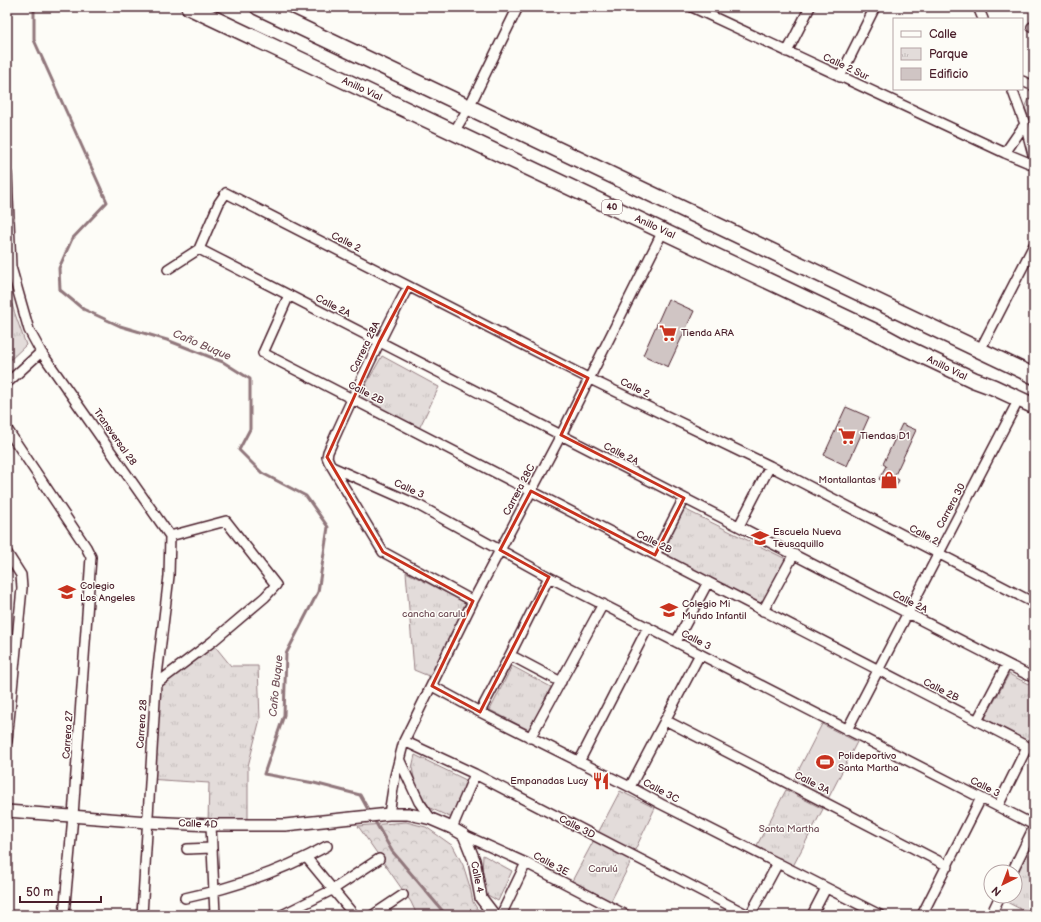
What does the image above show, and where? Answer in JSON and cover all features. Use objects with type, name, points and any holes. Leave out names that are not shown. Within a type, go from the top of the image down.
[{"type":"highway","name":"Anillo Vial","points":[[189,7],[876,332],[967,377],[1034,406]]},
{"type":"highway","points":[[258,7],[1034,376]]},
{"type":"street","points":[[454,132],[469,107],[518,7]]},
{"type":"street","name":"Calle 2 Sur","points":[[692,7],[1005,153],[1034,165]]},
{"type":"street","points":[[787,52],[810,7]]},
{"type":"street","points":[[840,76],[875,7]]},
{"type":"street","points":[[978,7],[982,18]]},
{"type":"street","points":[[982,18],[987,7]]},
{"type":"street","points":[[1023,81],[1034,86]]},
{"type":"street","points":[[1012,90],[1025,124],[1034,158]]},
{"type":"street","points":[[1005,153],[1025,124]]},
{"type":"street","name":"Transversal 28","points":[[7,174],[10,267],[29,330],[41,352],[170,536]]},
{"type":"street","name":"Calle 2","points":[[199,249],[220,202],[226,193],[588,378],[770,466],[1034,603]]},
{"type":"street","name":"Carrera 28C","points":[[386,814],[404,741],[473,601],[561,435],[588,378],[663,231]]},
{"type":"street","points":[[980,350],[1034,245]]},
{"type":"street","points":[[168,269],[199,249]]},
{"type":"street","name":"Calle 2A","points":[[199,249],[1034,678]]},
{"type":"street","name":"Carrera 28A","points":[[331,464],[327,457],[328,452],[379,342],[408,287]]},
{"type":"street","name":"Calle 2B","points":[[289,296],[263,353],[1030,749]]},
{"type":"street","points":[[7,383],[41,352]]},
{"type":"street","name":"Carrera 30","points":[[847,730],[1019,399]]},
{"type":"street","name":"Carrera 27","points":[[7,429],[82,540],[90,557],[73,816],[64,915]]},
{"type":"street","points":[[331,464],[383,552],[473,601]]},
{"type":"street","name":"Calle 3","points":[[331,464],[418,505],[549,577],[998,806],[1034,826]]},
{"type":"street","points":[[739,526],[770,466]]},
{"type":"street","points":[[655,555],[684,498]]},
{"type":"street","points":[[156,684],[213,640],[265,597],[276,585],[226,521],[170,536]]},
{"type":"street","name":"Carrera 28","points":[[142,915],[156,684],[169,576],[170,536]]},
{"type":"street","points":[[7,553],[21,575],[22,588],[7,741]]},
{"type":"street","points":[[763,611],[794,554]]},
{"type":"street","points":[[480,712],[549,577]]},
{"type":"street","points":[[676,642],[708,582]]},
{"type":"street","points":[[530,738],[604,604]]},
{"type":"street","points":[[578,762],[648,627]]},
{"type":"street","points":[[630,787],[700,654]]},
{"type":"street","points":[[510,655],[561,682]]},
{"type":"street","points":[[977,721],[1007,664]]},
{"type":"street","name":"Calle 3C","points":[[432,686],[530,738],[630,787],[778,863],[874,914]]},
{"type":"street","name":"Calle 3A","points":[[665,720],[948,866]]},
{"type":"street","name":"Calle 3D","points":[[404,741],[475,774],[749,915]]},
{"type":"street","points":[[998,806],[1030,749]]},
{"type":"street","points":[[400,761],[419,802],[431,819]]},
{"type":"street","points":[[452,828],[475,774]]},
{"type":"street","points":[[922,915],[981,798]]},
{"type":"street","name":"Calle 4D","points":[[7,811],[147,822],[211,825],[284,825],[386,814]]},
{"type":"street","points":[[386,814],[408,814],[431,819],[464,835]]},
{"type":"street","points":[[211,825],[215,915]]},
{"type":"street","points":[[1016,864],[1034,826]]},
{"type":"street","name":"Calle 3E","points":[[464,835],[526,863],[626,915]]},
{"type":"street","name":"Calle 4","points":[[464,835],[474,860],[481,898],[494,915]]},
{"type":"street","points":[[185,898],[214,892],[261,877],[327,846]]},
{"type":"street","points":[[187,849],[212,848]]},
{"type":"street","points":[[306,857],[354,915]]},
{"type":"street","points":[[282,915],[332,890],[379,859]]},
{"type":"street","points":[[501,915],[526,863]]},
{"type":"street","points":[[749,915],[778,863]]},
{"type":"street","points":[[812,915],[826,888]]},
{"type":"street","points":[[373,915],[403,895]]},
{"type":"street","points":[[991,915],[996,904]]},
{"type":"highlighted area","points":[[408,287],[588,378],[561,435],[684,498],[655,555],[531,491],[500,550],[549,577],[480,712],[432,686],[473,601],[383,552],[327,457],[379,342]]},
{"type":"green space","points":[[1029,99],[1034,102],[1034,133],[1025,108]]},
{"type":"green space","points":[[7,288],[26,345],[7,363]]},
{"type":"green space","points":[[382,356],[439,387],[416,435],[355,404]]},
{"type":"green space","points":[[684,509],[788,560],[762,612],[660,559]]},
{"type":"green space","name":"cancha carulu","points":[[406,572],[466,603],[431,677],[414,670]]},
{"type":"green space","points":[[214,645],[231,666],[258,666],[260,719],[248,766],[248,826],[208,823],[209,783],[147,779],[154,688]]},
{"type":"green space","points":[[512,666],[551,687],[529,730],[490,710]]},
{"type":"green space","points":[[1009,674],[1034,687],[1034,750],[982,724]]},
{"type":"green space","name":"Polideportivo Santa Martha","points":[[822,724],[857,742],[828,799],[793,781]]},
{"type":"green space","points":[[415,755],[468,781],[452,818],[430,808],[416,786],[412,768]]},
{"type":"green space","name":"Santa Martha","points":[[786,790],[823,809],[792,868],[755,849]]},
{"type":"green space","name":"Carulú","points":[[620,791],[655,808],[634,852],[598,833]]},
{"type":"green space","points":[[406,822],[426,827],[453,846],[463,865],[473,902],[481,915],[417,915],[411,902],[358,826]]},
{"type":"green space","points":[[1034,833],[1034,915],[1011,904],[1023,904],[1023,864],[1019,864]]},
{"type":"green space","name":"Carulú","points":[[595,838],[633,858],[611,901],[572,881]]},
{"type":"green space","points":[[483,855],[512,871],[498,901],[486,894],[482,874]]},
{"type":"building","name":"Tienda ARA","points":[[668,299],[694,311],[668,367],[643,355]]},
{"type":"building","name":"Tiendas D1","points":[[846,407],[869,417],[847,466],[824,455]]},
{"type":"building","points":[[902,424],[916,430],[894,477],[899,480],[895,488],[879,479],[886,466],[883,464]]},
{"type":"waterway","name":"Caño Buque","points":[[34,7],[34,40],[107,202],[72,239],[59,268],[60,290],[83,309],[120,326],[167,340],[223,362],[250,379],[250,429],[239,450],[262,473],[306,496],[328,527],[318,592],[286,654],[284,715],[264,774],[314,783],[360,795],[370,813]]},
{"type":"waterway","name":"Caño Buque","points":[[373,818],[392,851],[446,915]]},
{"type":"place","name":"Tienda ARA","points":[[668,333]]},
{"type":"place","name":"Tiendas D1","points":[[847,436]]},
{"type":"place","name":"Montallantas","points":[[889,480]]},
{"type":"place","name":"Escuela Nueva Teusaquillo","points":[[760,538]]},
{"type":"place","name":"Colegio Los Angeles","points":[[67,592]]},
{"type":"place","name":"Colegio Mi Mundo Infantil","points":[[669,610]]},
{"type":"place","name":"Polideportivo Santa Martha","points":[[825,762]]},
{"type":"place","name":"Empanadas Lucy","points":[[601,781]]}]
